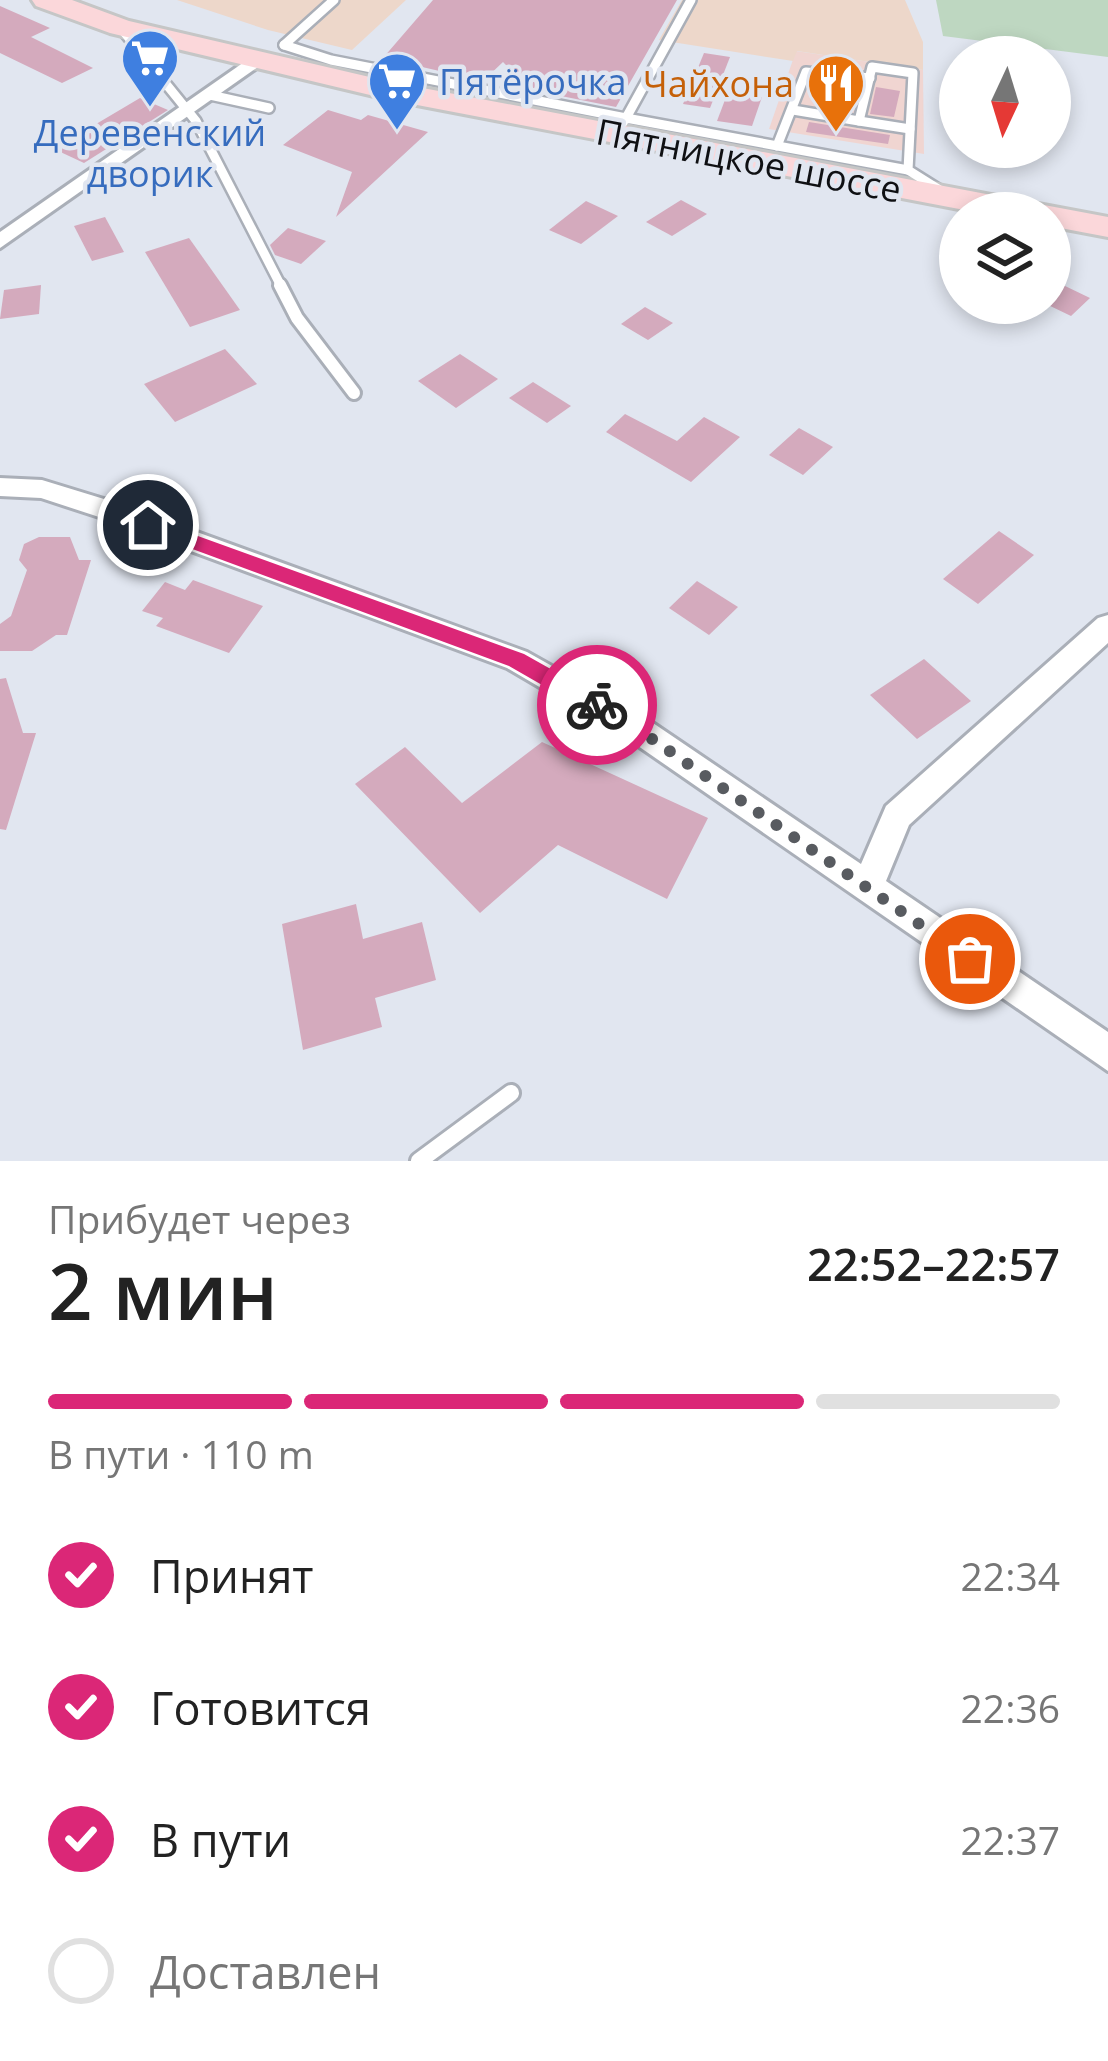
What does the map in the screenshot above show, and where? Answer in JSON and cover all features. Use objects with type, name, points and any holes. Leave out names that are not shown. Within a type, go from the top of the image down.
[{"type":"main road","name":"Пятницкое шоссе","points":[[46,0],[120,27],[256,62],[621,126],[939,195]]},
{"type":"main road","points":[[1071,220],[1108,227]]},
{"type":"street","points":[[0,242],[256,62]]},
{"type":"street","points":[[0,487],[42,489],[108,510],[517,660],[639,730],[1108,1053]]},
{"type":"street","points":[[868,888],[897,816],[1108,626]]},
{"type":"lane","points":[[334,0],[284,45],[621,126],[777,146],[908,170],[943,192]]},
{"type":"lane","points":[[621,126],[691,0]]},
{"type":"lane","points":[[120,27],[188,111],[297,318],[354,393]]},
{"type":"lane","points":[[859,121],[872,67],[913,73],[908,170]]},
{"type":"lane","points":[[777,146],[806,72],[869,78]]},
{"type":"lane","points":[[211,95],[269,107]]},
{"type":"lane","points":[[793,110],[910,129]]},
{"type":"lane","points":[[419,1161],[511,1093]]},
{"type":"shaded area","points":[[177,0],[406,0],[352,50],[268,30]]},
{"type":"shaded area","points":[[682,0],[905,0],[923,42],[923,70],[797,51],[793,61],[659,40]]},
{"type":"shaded area","points":[[796,51],[923,70],[924,154],[769,129]]},
{"type":"green space","points":[[936,0],[1108,0],[1108,57],[1071,52],[1071,36],[943,36]]},
{"type":"building","points":[[433,0],[677,0],[616,107],[531,90],[503,62],[483,81],[383,58]]},
{"type":"building","points":[[0,6],[50,28],[31,37],[93,68],[62,83],[0,53]]},
{"type":"building","points":[[704,53],[730,57],[710,108],[683,104]]},
{"type":"building","points":[[821,82],[858,86],[852,111],[814,104]]},
{"type":"building","points":[[876,87],[900,91],[894,117],[870,114]]},
{"type":"building","points":[[728,92],[762,97],[752,126],[717,121]]},
{"type":"building","points":[[140,98],[168,110],[84,163],[54,149]]},
{"type":"building","points":[[328,110],[361,120],[368,115],[428,132],[336,217],[352,172],[283,145]]},
{"type":"building","points":[[809,122],[890,135],[888,144],[806,132]]},
{"type":"building","points":[[681,200],[707,214],[672,236],[646,222]]},
{"type":"building","points":[[586,201],[618,216],[581,244],[549,230]]},
{"type":"building","points":[[105,217],[124,252],[92,261],[74,226]]},
{"type":"building","points":[[288,228],[326,241],[301,264],[275,255],[270,245]]},
{"type":"building","points":[[189,238],[240,310],[190,327],[145,252]]},
{"type":"building","points":[[41,285],[39,314],[0,319],[4,290]]},
{"type":"building","points":[[1071,289],[1090,298],[1071,316]]},
{"type":"building","points":[[645,307],[673,323],[648,340],[621,324]]},
{"type":"building","points":[[225,349],[257,384],[175,422],[144,384]]},
{"type":"building","points":[[460,354],[498,379],[456,408],[418,381]]},
{"type":"building","points":[[533,382],[571,406],[547,423],[509,398]]},
{"type":"building","points":[[625,414],[677,441],[704,417],[740,437],[691,482],[606,432]]},
{"type":"building","points":[[799,428],[833,447],[803,475],[769,455]]},
{"type":"building","points":[[999,531],[1034,555],[978,604],[943,579]]},
{"type":"building","points":[[39,537],[70,537],[79,560],[91,560],[67,635],[56,635],[32,651],[0,651],[0,624],[11,616],[27,570],[19,560],[24,544]]},
{"type":"building","points":[[193,580],[263,606],[229,653],[156,626],[163,618],[142,611],[165,582],[185,590]]},
{"type":"building","points":[[697,581],[738,607],[709,635],[669,608]]},
{"type":"building","points":[[924,659],[971,701],[917,739],[870,695]]},
{"type":"building","points":[[6,678],[23,733],[36,733],[6,830],[0,829],[0,679]]},
{"type":"building","points":[[542,742],[708,818],[667,899],[558,845],[480,913],[355,784],[405,747],[462,803]]},
{"type":"building","points":[[356,904],[363,939],[422,922],[436,980],[375,998],[382,1027],[303,1050],[282,924]]},
{"type":"way so far","points":[[597,705],[970,959]]},
{"type":"place","name":"Деревенский дворик","points":[[150,109]]},
{"type":"place","name":"Пятёрочка","points":[[397,132]]},
{"type":"place","name":"Чайхона","points":[[836,134]]},
{"type":"route","points":[[148,525],[517,660],[597,705]]}]
